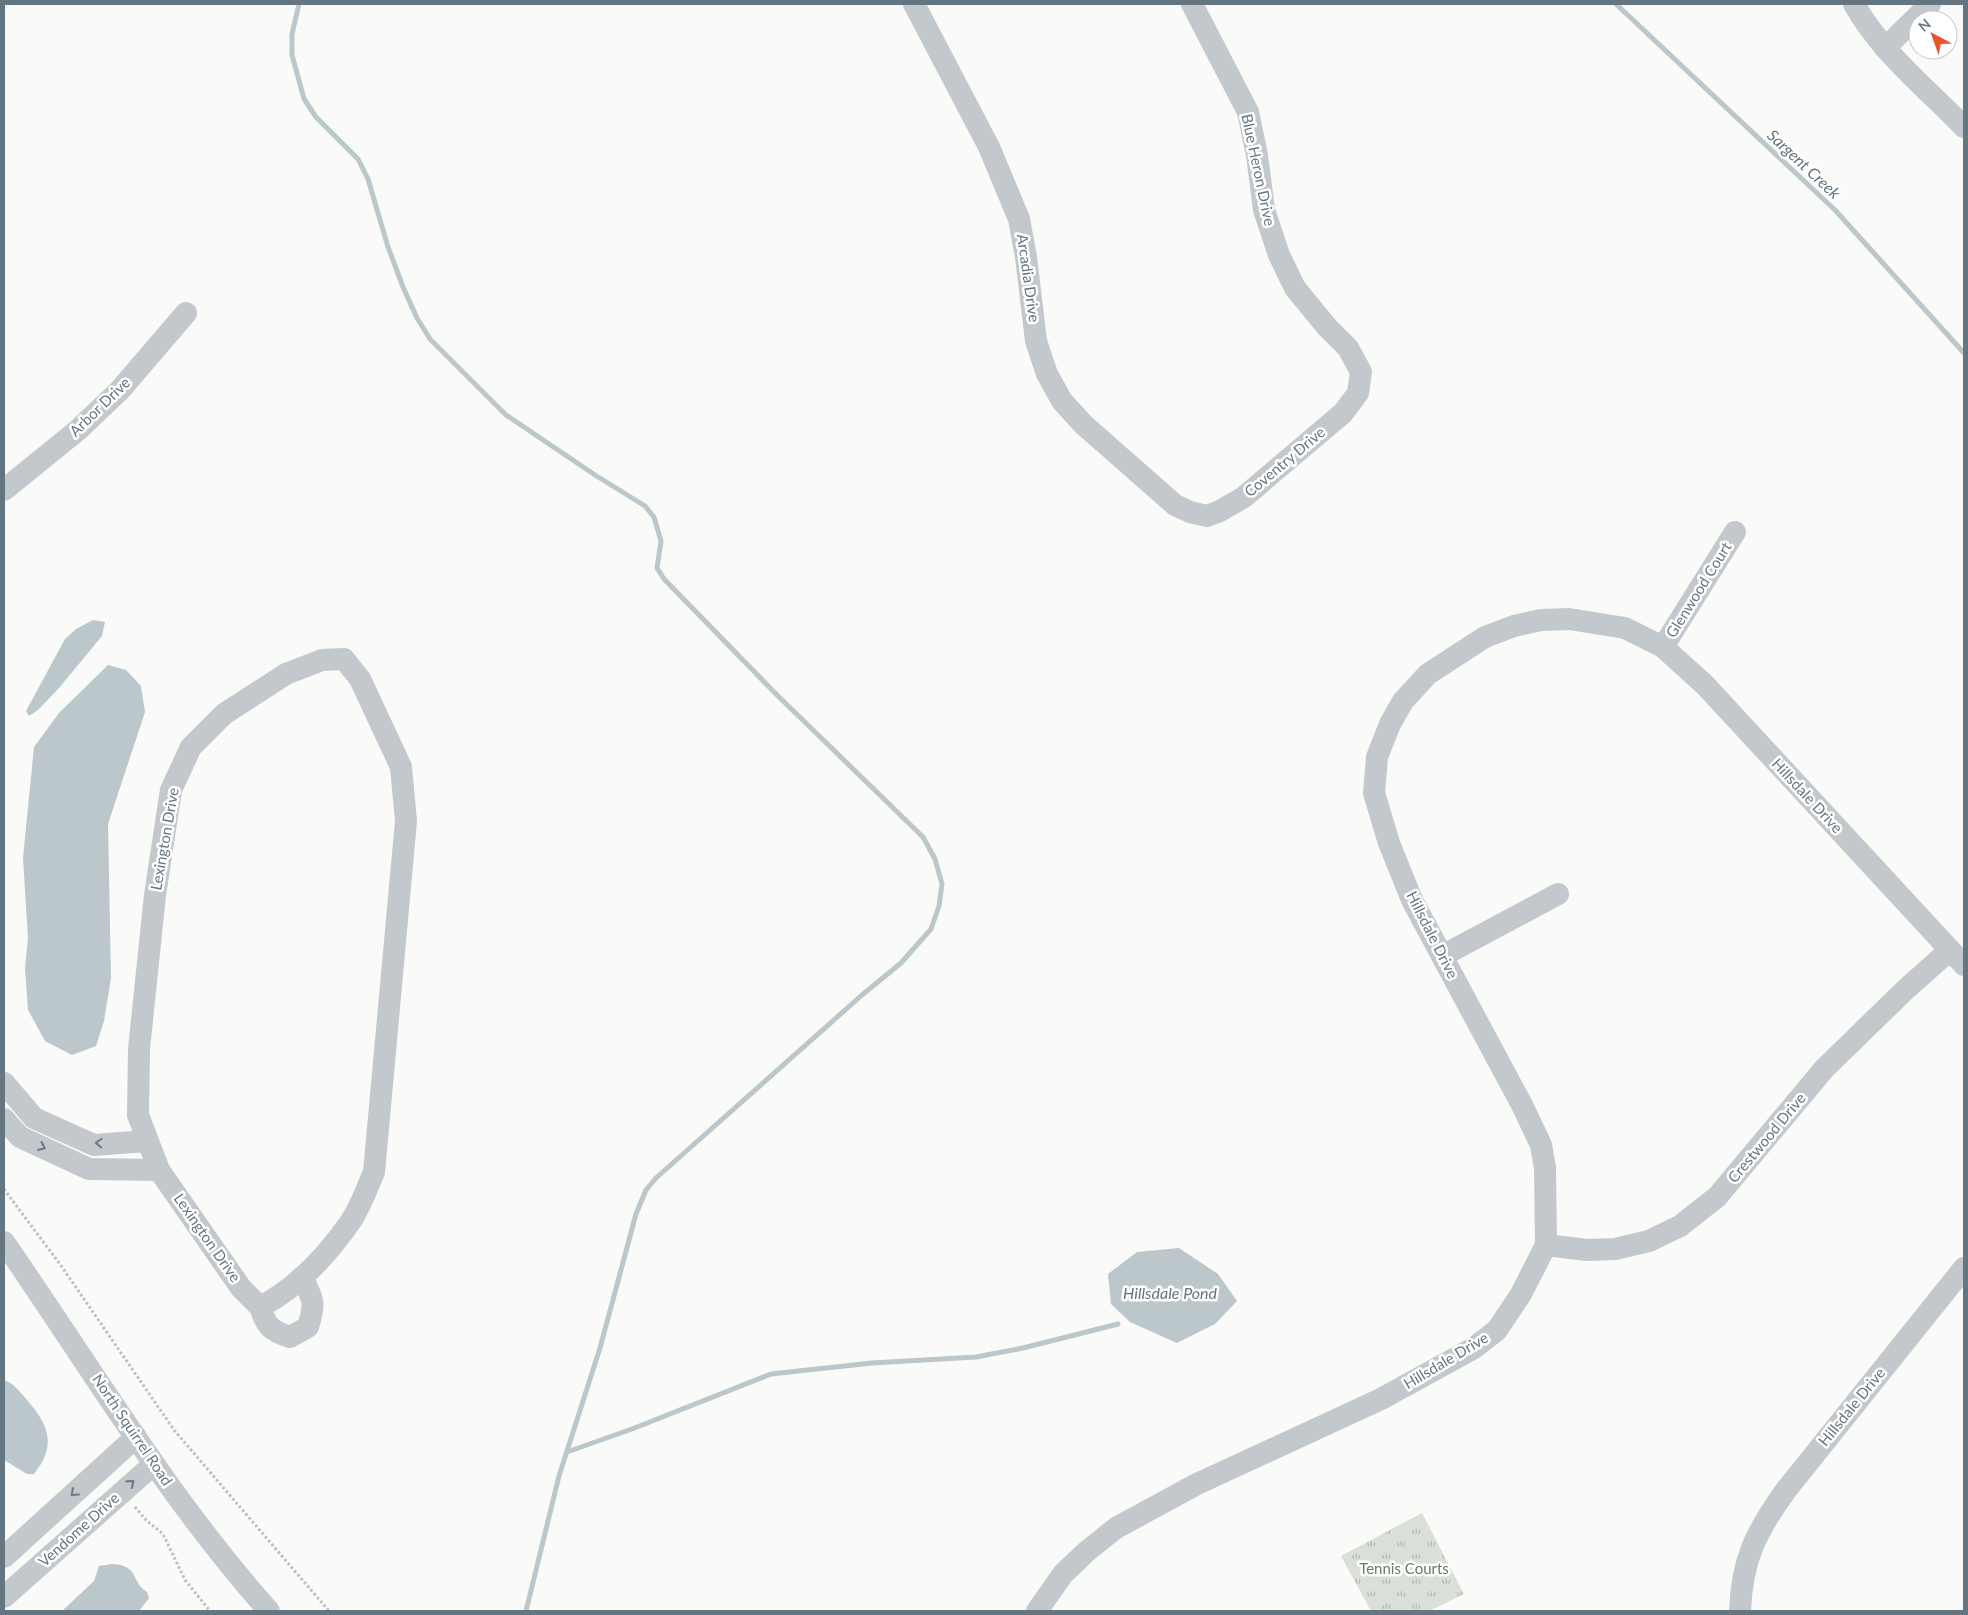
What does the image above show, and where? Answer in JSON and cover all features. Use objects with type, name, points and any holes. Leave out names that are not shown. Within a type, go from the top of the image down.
[{"type":"street","name":"Arcadia Drive","points":[[914,4],[989,147],[1019,219],[1026,257],[1036,341],[1051,381],[1062,401],[1084,425],[1175,505],[1190,512]]},
{"type":"street","name":"Blue Heron Drive","points":[[1192,4],[1248,112],[1258,155],[1264,210],[1279,255],[1295,288],[1327,327],[1348,348],[1361,372],[1360,380]]},
{"type":"street","points":[[1854,4],[1865,24],[1885,48],[1964,127]]},
{"type":"street","points":[[1885,48],[1930,4]]},
{"type":"street","name":"Arbor Drive","points":[[4,490],[78,430],[120,390],[186,313]]},
{"type":"street","name":"Coventry Drive","points":[[1190,512],[1207,516],[1244,497],[1343,413],[1358,393],[1360,380]]},
{"type":"street","name":"Glenwood Court","points":[[1663,647],[1734,532]]},
{"type":"street","name":"Hillsdale Drive","points":[[1037,1611],[1063,1574],[1086,1552],[1116,1528],[1197,1484],[1381,1399],[1474,1348],[1497,1330],[1521,1294],[1546,1245],[1545,1168],[1541,1145],[1522,1105],[1412,900],[1389,843],[1374,793],[1377,757],[1390,724],[1403,701],[1428,674],[1485,637],[1541,620],[1570,619],[1625,628],[1663,647],[1705,685],[1957,957]]},
{"type":"street","name":"Lexington Drive","points":[[344,659],[360,679],[401,767],[406,821],[374,1172],[352,1220],[314,1267],[272,1301],[260,1307],[241,1288],[159,1170],[147,1141],[138,1115],[139,1049],[155,895],[172,790],[191,747],[224,714],[286,674],[322,660],[344,659]]},
{"type":"street","points":[[1442,956],[1558,894]]},
{"type":"street","name":"Crestwood Drive","points":[[1546,1245],[1587,1250],[1615,1249],[1649,1241],[1680,1226],[1717,1197],[1824,1068],[1905,990],[1957,957]]},
{"type":"street","points":[[8,1096],[34,1118],[94,1145],[147,1141]]},
{"type":"street","points":[[4,1119],[20,1137],[90,1169],[159,1170]]},
{"type":"street","name":"North Squirrel Road","points":[[4,1242],[154,1464],[220,1553],[269,1611]]},
{"type":"street","name":"Hillsdale Drive","points":[[1740,1611],[1743,1574],[1754,1542],[1767,1517],[1786,1490],[1964,1268]]},
{"type":"street","points":[[260,1307],[264,1322],[277,1333],[290,1337],[308,1327],[314,1301],[302,1277]]},
{"type":"street","name":"Vendome Drive","points":[[4,1557],[136,1437]]},
{"type":"street","name":"Vendome Drive","points":[[4,1598],[154,1464]]},
{"type":"street","points":[[33,1531],[53,1553]]},
{"type":"path","points":[[4,1189],[62,1267],[174,1430],[329,1611]]},
{"type":"path","points":[[132,1504],[146,1520],[163,1534],[185,1580],[210,1611]]},
{"type":"green space","name":"Tennis Courts","points":[[1422,1513],[1464,1594],[1429,1611],[1371,1611],[1341,1556]]},
{"type":"water","points":[[93,620],[105,622],[102,636],[59,688],[38,710],[29,716],[26,711],[65,639],[76,629]]},
{"type":"water","points":[[108,665],[126,670],[141,686],[145,712],[108,824],[111,978],[104,1021],[96,1046],[72,1055],[45,1041],[28,1010],[25,968],[28,938],[23,858],[34,747],[59,713]]},
{"type":"water","name":"Hillsdale Pond","points":[[1179,1248],[1218,1274],[1237,1301],[1215,1324],[1177,1343],[1130,1322],[1111,1304],[1108,1274],[1137,1252]]},
{"type":"water","points":[[4,1380],[11,1383],[35,1409],[45,1427],[48,1445],[46,1454],[34,1474],[27,1474],[4,1460]]},
{"type":"water","points":[[122,1565],[131,1571],[138,1583],[147,1592],[149,1598],[139,1611],[62,1611],[94,1581],[99,1566]]},
{"type":"waterway","points":[[299,4],[292,34],[292,55],[304,99],[316,117],[358,159],[368,179],[388,247],[403,287],[417,318],[430,339],[506,415],[645,506],[654,517],[661,541],[657,568],[664,579],[777,695],[923,837],[935,859],[942,884],[939,906],[931,929],[901,963],[862,995],[656,1178],[646,1190],[636,1214],[600,1348],[559,1476],[526,1611]]},
{"type":"waterway","name":"Sargent Creek","points":[[1616,4],[1835,210],[1964,353]]},
{"type":"waterway","points":[[567,1452],[632,1429],[771,1374],[872,1363],[976,1357],[1023,1348],[1118,1324]]}]
